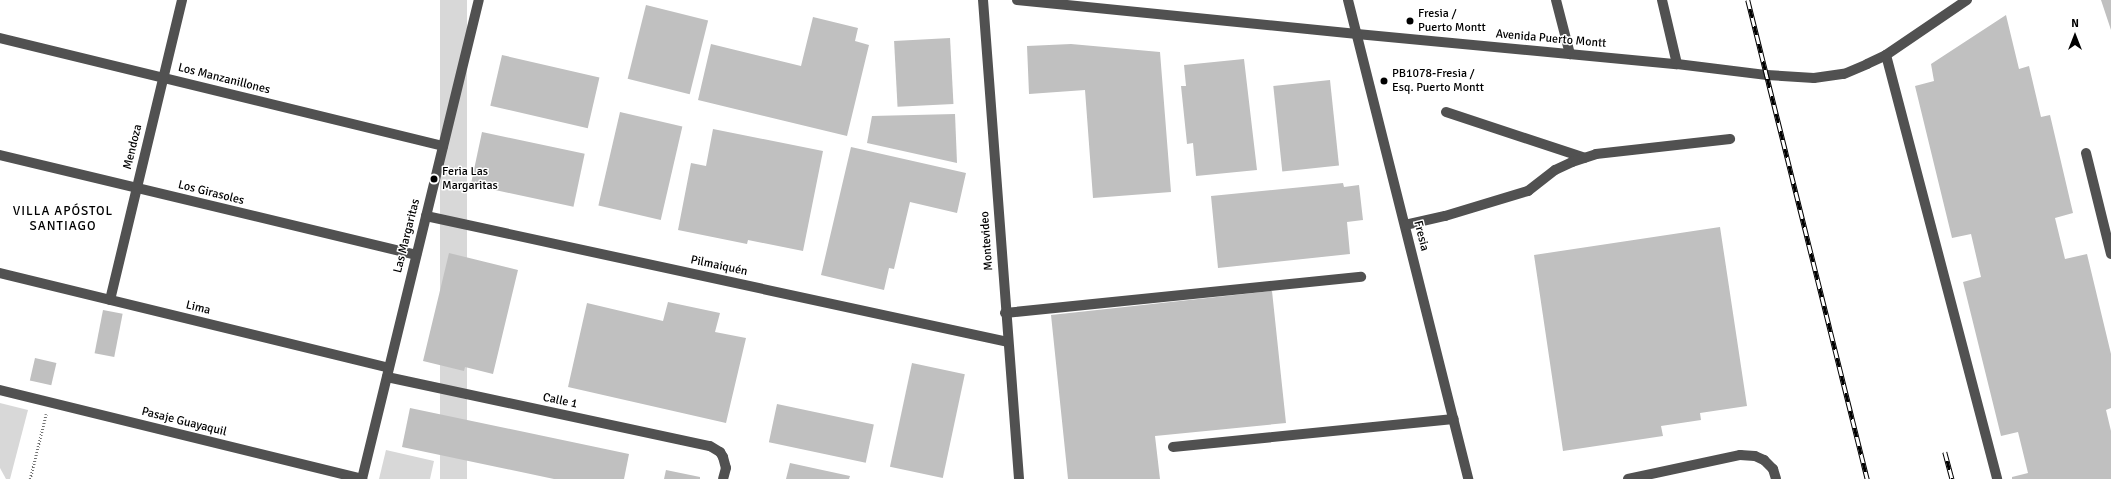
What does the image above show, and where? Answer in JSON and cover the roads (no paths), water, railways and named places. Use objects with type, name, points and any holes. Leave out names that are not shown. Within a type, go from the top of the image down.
[{"type":"street","name":"Mendoza","points":[[110,300],[182,0]]},
{"type":"street","name":"Las Margaritas","points":[[362,479],[479,0]]},
{"type":"street","name":"Montevideo","points":[[983,0],[1005,313],[1019,479]]},
{"type":"street","name":"Avenida Puerto Montt","points":[[1017,0],[1678,64],[1767,75],[1814,78],[1844,74],[1886,54],[1967,0]]},
{"type":"street","name":"Fresia","points":[[1348,0],[1468,479]]},
{"type":"street","points":[[1556,0],[1570,54]]},
{"type":"street","points":[[1662,0],[1678,64]]},
{"type":"street","name":"Los Manzanillones","points":[[0,38],[443,146]]},
{"type":"street","points":[[1886,54],[1997,479]]},
{"type":"street","points":[[1446,112],[1585,158]]},
{"type":"street","points":[[1405,225],[1445,216],[1528,191],[1555,170],[1596,154],[1730,139]]},
{"type":"street","points":[[2086,153],[2111,254]]},
{"type":"street","name":"Los Girasoles","points":[[0,155],[416,256]]},
{"type":"street","name":"Pilmaiquén","points":[[426,216],[1008,342]]},
{"type":"street","name":"Lima","points":[[0,273],[110,300],[388,373]]},
{"type":"street","points":[[1005,313],[1361,277]]},
{"type":"street","name":"Calle 1","points":[[388,373],[710,446],[720,452],[723,457],[726,468],[724,479]]},
{"type":"street","name":"Pasaje Guayaquil","points":[[0,390],[362,479]]},
{"type":"street","points":[[1173,447],[1454,419]]},
{"type":"street","points":[[1628,479],[1740,455],[1754,456],[1764,460],[1773,469],[1776,479]]},
{"type":"railway","points":[[1748,0],[1867,479]]},
{"type":"railway","points":[[1945,452],[1952,479]]},
{"type":"place","name":"Fresia / Puerto Montt","points":[[1410,21]]},
{"type":"place","name":"PB1078-Fresia / Esq. Puerto Montt","points":[[1384,81]]},
{"type":"place","name":"Feria Las Margaritas","points":[[434,179]]},
{"type":"district","name":"VILLA APÓSTOL SANTIAGO","points":[[63,220]]}]
